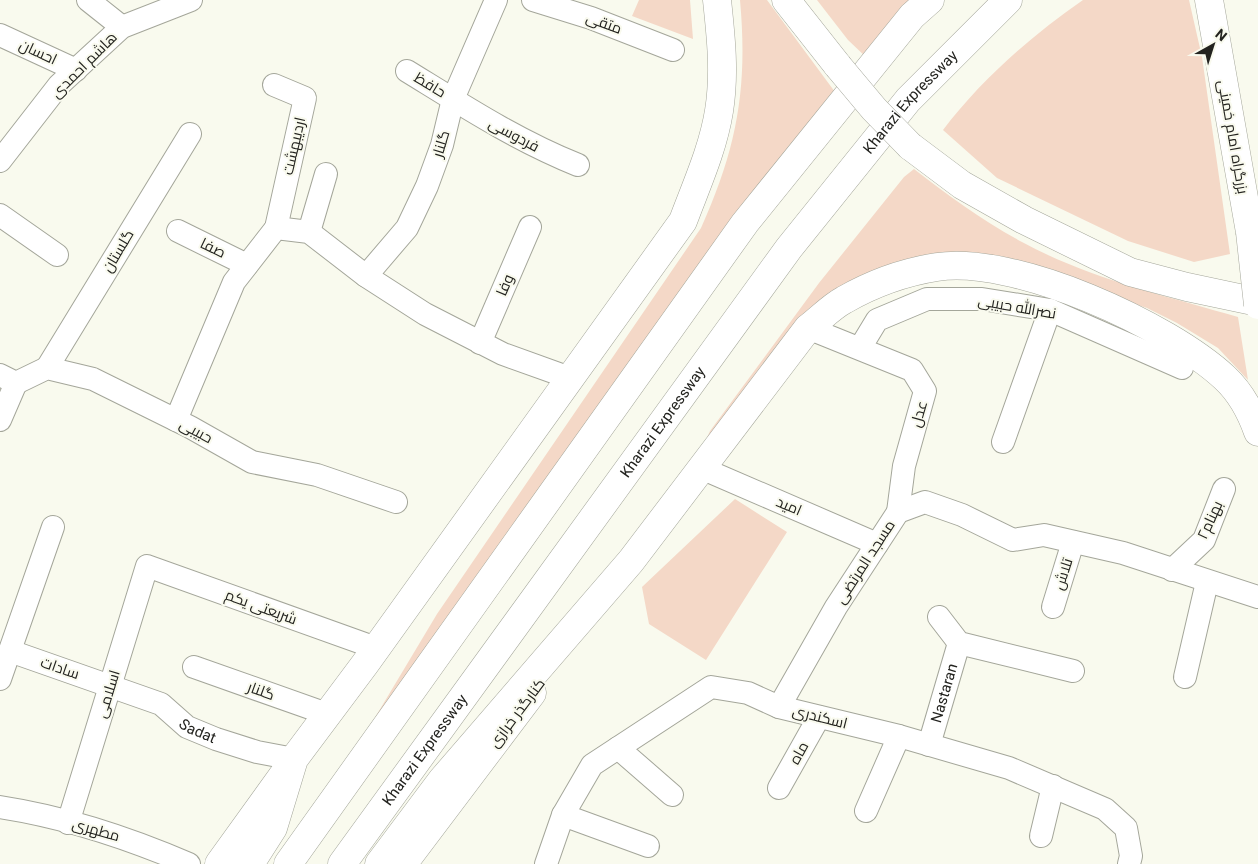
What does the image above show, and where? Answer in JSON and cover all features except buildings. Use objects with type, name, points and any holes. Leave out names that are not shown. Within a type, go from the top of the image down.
[{"type":"main road","points":[[219,864],[683,220],[704,166],[719,112],[722,47],[717,0]]},
{"type":"main road","points":[[786,0],[874,109],[910,146],[962,185],[1024,220],[1130,272],[1258,304]]},
{"type":"main road","points":[[288,864],[745,223],[912,16],[930,0]]},
{"type":"main road","name":"Kharazi Expressway","points":[[342,864],[789,248],[908,100],[1008,0]]},
{"type":"main road","name":"بزرگراه امام خمینی","points":[[1209,0],[1250,232],[1258,304]]},
{"type":"main road","points":[[378,864],[442,780],[631,561],[808,328],[843,301],[907,273],[938,267],[977,266],[1007,271],[1044,281],[1138,320],[1195,352],[1226,379],[1251,412],[1258,432]]},
{"type":"main road","name":"کنارگذر خرازی","points":[[403,864],[631,561]]},
{"type":"main road","points":[[250,864],[273,828],[294,758]]},
{"type":"street","points":[[88,0],[122,27]]},
{"type":"street","name":"هاشم احمدی","points":[[0,161],[60,85],[122,27],[191,0]]},
{"type":"street","name":"گلنار","points":[[366,276],[406,228],[427,186],[442,145],[454,99],[496,0]]},
{"type":"street","name":"متقی","points":[[533,0],[591,18],[673,50]]},
{"type":"street","name":"احسان","points":[[0,35],[76,70]]},
{"type":"street","name":"حافظ","points":[[407,71],[454,99]]},
{"type":"street","name":"اردیبهشت","points":[[274,84],[305,98],[276,228]]},
{"type":"street","name":"فردوسی","points":[[454,99],[497,128],[543,151],[578,165]]},
{"type":"street","name":"گلستان","points":[[47,368],[190,134]]},
{"type":"street","points":[[309,232],[326,174]]},
{"type":"street","points":[[0,215],[57,255]]},
{"type":"street","name":"وفا","points":[[480,343],[530,227]]},
{"type":"street","points":[[176,420],[234,282],[276,228],[309,232],[366,276],[424,314],[503,354],[570,378]]},
{"type":"street","name":"صفا","points":[[178,231],[247,265]]},
{"type":"street","name":"نصرالله حبیبی","points":[[860,348],[877,320],[927,299],[982,299],[1050,310],[1182,368]]},
{"type":"street","points":[[1003,442],[1050,310]]},
{"type":"street","name":"عدل","points":[[808,328],[912,370],[925,391],[904,466],[898,512]]},
{"type":"street","points":[[0,420],[8,379],[47,368]]},
{"type":"street","name":"حبیبی","points":[[47,368],[94,379],[176,420],[252,462],[318,475],[396,502]]},
{"type":"street","name":"امید","points":[[701,468],[877,544]]},
{"type":"street","name":"بهنام۲","points":[[1172,570],[1204,540],[1224,489]]},
{"type":"street","name":"مسجد المرتضی","points":[[779,707],[836,607],[898,512],[924,502],[962,515],[1013,540],[1044,535],[1123,553],[1207,582],[1258,597]]},
{"type":"street","points":[[0,679],[54,527]]},
{"type":"street","name":"تلاش","points":[[1053,606],[1073,542]]},
{"type":"street","name":"شریعتی یکم","points":[[147,566],[376,648]]},
{"type":"street","name":"اسلامی","points":[[68,823],[147,566]]},
{"type":"street","points":[[1185,677],[1207,582]]},
{"type":"street","points":[[939,617],[959,643],[1073,671]]},
{"type":"street","name":"Nastaran","points":[[929,744],[959,643]]},
{"type":"street","name":"سادات","points":[[10,651],[110,685]]},
{"type":"street","name":"گلنار","points":[[194,666],[327,714]]},
{"type":"street","name":"Sadat","points":[[110,685],[162,704],[187,727],[216,740],[257,752],[294,758]]},
{"type":"street","name":"اسکندری","points":[[546,864],[563,815],[592,766],[711,687],[748,693],[779,707],[929,744],[1009,768],[1053,786],[1105,809],[1126,828],[1131,856],[1129,864]]},
{"type":"street","name":"ماه","points":[[779,788],[819,717]]},
{"type":"street","points":[[866,811],[899,736]]},
{"type":"street","points":[[618,748],[672,795]]},
{"type":"street","points":[[1041,836],[1053,786]]},
{"type":"street","name":"مطهری","points":[[0,807],[27,811],[140,843],[189,864]]},
{"type":"street","points":[[563,815],[648,846]]},
{"type":"shaded area","points":[[639,0],[690,0],[693,39],[632,16]]},
{"type":"shaded area","points":[[740,0],[767,0],[835,92],[343,771],[437,614],[701,228],[723,171],[737,117],[741,90],[742,62]]},
{"type":"shaded area","points":[[817,0],[921,0],[868,59],[848,40]]},
{"type":"shaded area","points":[[1083,0],[1189,0],[1202,57],[1230,254],[1194,262],[1128,241],[997,178],[943,130],[990,76],[1045,28]]},
{"type":"shaded area","points":[[914,169],[980,217],[1047,255],[1100,276],[1155,294],[1238,317],[1248,380],[1218,348],[1177,323],[1147,308],[988,256],[943,253],[904,262],[875,274],[697,460],[710,431],[819,283],[904,177]]},
{"type":"shaded area","points":[[735,499],[787,532],[706,660],[649,624],[642,587]]}]
